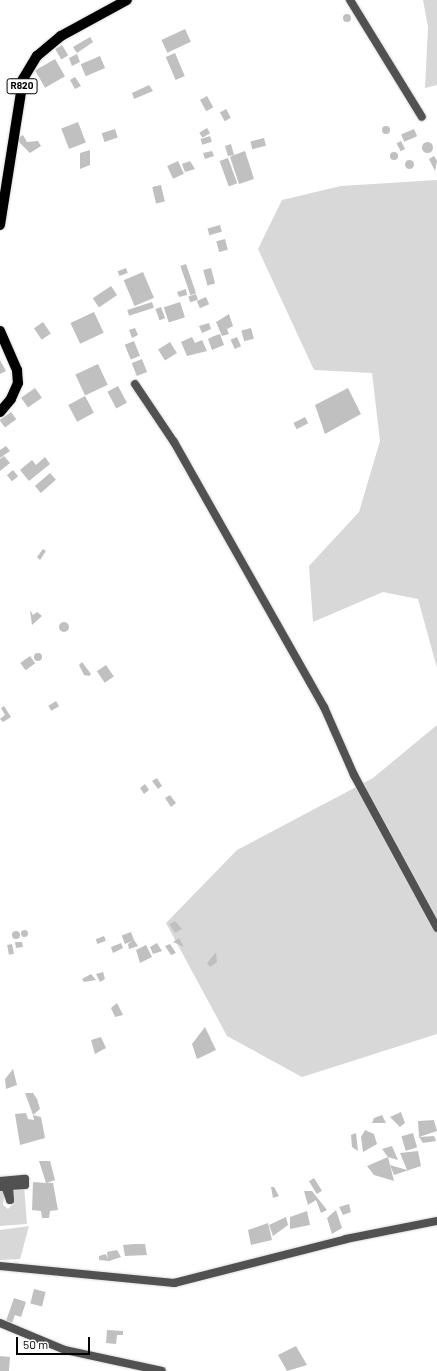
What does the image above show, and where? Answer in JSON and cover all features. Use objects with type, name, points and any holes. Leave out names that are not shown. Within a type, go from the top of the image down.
[{"type":"main road","name":"R820","points":[[0,225],[23,79],[37,56],[61,36],[127,0]]},
{"type":"main road","points":[[0,331],[17,370],[18,383],[11,399],[0,412]]},
{"type":"street","points":[[350,0],[422,117]]},
{"type":"street","points":[[135,384],[174,442],[324,707],[354,775],[437,928]]},
{"type":"street","points":[[0,1181],[25,1179],[25,1185],[9,1186],[10,1200],[6,1186],[0,1187]]},
{"type":"street","points":[[0,1266],[174,1283],[346,1239],[437,1221]]},
{"type":"street","points":[[0,1323],[65,1350],[162,1371]]},
{"type":"shaded area","points":[[423,0],[437,0],[437,85],[425,88],[428,27]]},
{"type":"shaded area","points":[[437,180],[437,668],[418,599],[383,592],[313,622],[309,566],[359,512],[380,441],[372,373],[314,370],[258,249],[282,200],[341,186]]},
{"type":"shaded area","points":[[437,725],[437,1034],[302,1077],[227,1036],[166,923],[237,850],[373,778]]},
{"type":"shaded area","points":[[24,1186],[27,1224],[0,1226],[0,1189],[5,1188],[3,1205],[8,1209],[13,1204],[11,1188]]},
{"type":"shaded area","points":[[29,1226],[20,1259],[0,1260],[0,1230]]},
{"type":"building","points":[[345,14],[349,14],[351,18],[349,22],[345,22],[343,20],[343,16]]},
{"type":"building","points":[[185,29],[191,42],[167,53],[161,40]]},
{"type":"building","points":[[90,37],[93,42],[77,53],[73,47]]},
{"type":"building","points":[[62,45],[68,55],[61,59],[55,49]]},
{"type":"building","points":[[175,53],[185,76],[176,80],[166,57]]},
{"type":"building","points":[[77,54],[80,62],[72,66],[69,58]]},
{"type":"building","points":[[100,56],[105,68],[86,76],[81,64]]},
{"type":"building","points":[[55,59],[65,76],[45,88],[35,70]]},
{"type":"building","points":[[75,77],[81,86],[75,89],[70,80]]},
{"type":"building","points":[[149,85],[153,91],[134,99],[132,93]]},
{"type":"building","points":[[207,96],[213,107],[206,111],[200,100]]},
{"type":"building","points":[[226,109],[231,118],[225,121],[220,112]]},
{"type":"building","points":[[78,122],[86,143],[69,149],[61,128]]},
{"type":"building","points":[[386,126],[389,127],[389,133],[386,134],[383,133],[382,130],[383,127]]},
{"type":"building","points":[[207,128],[210,133],[202,138],[199,133]]},
{"type":"building","points":[[115,129],[118,138],[104,142],[102,133]]},
{"type":"building","points":[[414,129],[417,136],[404,142],[401,134]]},
{"type":"building","points":[[23,135],[27,142],[38,141],[41,146],[30,153],[16,139]]},
{"type":"building","points":[[210,136],[212,142],[202,145],[200,139]]},
{"type":"building","points":[[264,138],[266,146],[252,149],[250,141]]},
{"type":"building","points":[[401,141],[405,149],[401,151],[397,143]]},
{"type":"building","points":[[425,142],[429,142],[431,143],[431,151],[425,152],[422,149],[422,145]]},
{"type":"building","points":[[231,144],[234,155],[228,156],[225,146]]},
{"type":"building","points":[[90,150],[90,165],[80,169],[80,153]]},
{"type":"building","points":[[212,151],[214,156],[205,159],[203,153]]},
{"type":"building","points":[[245,151],[254,179],[239,184],[230,157]]},
{"type":"building","points":[[392,152],[396,152],[398,156],[396,160],[392,160],[390,158],[390,154]]},
{"type":"building","points":[[434,156],[437,161],[435,171],[429,159]]},
{"type":"building","points":[[228,158],[237,183],[229,186],[220,161]]},
{"type":"building","points":[[409,159],[414,164],[409,169],[404,164]]},
{"type":"building","points":[[178,161],[184,174],[173,179],[167,166]]},
{"type":"building","points":[[190,161],[195,169],[185,172],[182,164]]},
{"type":"building","points":[[161,185],[165,202],[156,204],[152,187]]},
{"type":"building","points":[[220,225],[222,232],[209,235],[208,229]]},
{"type":"building","points":[[225,239],[228,250],[219,252],[216,241]]},
{"type":"building","points":[[186,264],[196,293],[190,295],[180,266]]},
{"type":"building","points":[[126,268],[128,273],[120,276],[118,271]]},
{"type":"building","points":[[211,268],[215,283],[207,286],[203,270]]},
{"type":"building","points":[[143,272],[154,298],[135,306],[124,280]]},
{"type":"building","points":[[111,286],[117,295],[99,307],[93,298]]},
{"type":"building","points":[[186,289],[187,295],[179,297],[177,292]]},
{"type":"building","points":[[196,294],[198,300],[190,302],[188,296]]},
{"type":"building","points":[[206,297],[209,304],[200,308],[197,301]]},
{"type":"building","points":[[152,302],[154,308],[129,316],[127,310]]},
{"type":"building","points":[[180,302],[185,317],[169,322],[164,307]]},
{"type":"building","points":[[161,307],[165,318],[159,320],[155,309]]},
{"type":"building","points":[[94,312],[104,333],[80,344],[70,323]]},
{"type":"building","points":[[229,314],[233,326],[227,329],[229,334],[222,336],[216,322]]},
{"type":"building","points":[[43,322],[51,334],[42,340],[34,328]]},
{"type":"building","points":[[209,323],[211,329],[202,333],[199,326]]},
{"type":"building","points":[[135,328],[138,335],[132,338],[129,330]]},
{"type":"building","points":[[251,328],[254,339],[244,341],[241,331]]},
{"type":"building","points":[[220,334],[224,345],[212,350],[208,339]]},
{"type":"building","points":[[192,337],[195,343],[202,340],[207,351],[187,356],[181,342]]},
{"type":"building","points":[[237,337],[241,346],[235,349],[231,340]]},
{"type":"building","points":[[134,341],[140,356],[131,360],[125,345]]},
{"type":"building","points":[[170,342],[177,353],[165,360],[158,349]]},
{"type":"building","points":[[142,359],[147,372],[137,376],[132,363]]},
{"type":"building","points":[[0,360],[6,371],[0,374]]},
{"type":"building","points":[[98,364],[108,385],[85,395],[75,375]]},
{"type":"building","points":[[118,386],[127,403],[116,408],[107,392]]},
{"type":"building","points":[[35,388],[42,398],[28,408],[21,398]]},
{"type":"building","points":[[348,388],[361,414],[325,434],[315,405]]},
{"type":"building","points":[[85,396],[94,413],[77,422],[68,405]]},
{"type":"building","points":[[11,412],[16,419],[5,428],[0,420]]},
{"type":"building","points":[[305,417],[308,423],[297,429],[293,423]]},
{"type":"building","points":[[6,446],[10,451],[0,458],[0,450]]},
{"type":"building","points":[[4,456],[10,463],[0,471],[0,459]]},
{"type":"building","points":[[45,457],[50,464],[29,481],[20,470],[32,460],[36,465]]},
{"type":"building","points":[[13,470],[18,476],[12,481],[7,475]]},
{"type":"building","points":[[50,473],[56,480],[41,493],[35,486]]},
{"type":"building","points":[[43,549],[46,551],[40,560],[37,557]]},
{"type":"building","points":[[30,610],[33,615],[37,612],[42,616],[32,625]]},
{"type":"building","points":[[62,622],[66,622],[68,623],[68,631],[62,632],[59,629],[59,625]]},
{"type":"building","points":[[36,653],[40,653],[42,657],[40,661],[36,661],[34,659],[34,655]]},
{"type":"building","points":[[30,656],[35,663],[26,670],[20,663]]},
{"type":"building","points":[[82,662],[91,674],[89,676],[84,675],[79,665]]},
{"type":"building","points":[[106,665],[114,677],[105,683],[97,671]]},
{"type":"building","points":[[56,701],[59,706],[51,711],[48,706]]},
{"type":"building","points":[[4,706],[11,717],[3,722],[0,719],[5,715],[1,708]]},
{"type":"building","points":[[157,778],[162,786],[158,789],[152,781]]},
{"type":"building","points":[[145,784],[149,790],[144,794],[140,788]]},
{"type":"building","points":[[170,795],[176,803],[171,807],[165,798]]},
{"type":"building","points":[[175,921],[182,929],[175,933],[169,924]]},
{"type":"building","points":[[24,929],[27,930],[27,936],[24,937],[21,936],[20,933],[21,930]]},
{"type":"building","points":[[16,931],[19,932],[19,938],[16,939],[13,938],[12,935],[13,932]]},
{"type":"building","points":[[131,932],[134,940],[125,944],[122,936]]},
{"type":"building","points":[[104,936],[106,941],[98,944],[96,939]]},
{"type":"building","points":[[179,938],[184,947],[173,942]]},
{"type":"building","points":[[134,940],[138,946],[129,949],[128,944]]},
{"type":"building","points":[[15,942],[22,942],[23,947],[16,948]]},
{"type":"building","points":[[121,943],[123,948],[113,953],[111,947]]},
{"type":"building","points":[[157,943],[162,951],[153,954],[150,947]]},
{"type":"building","points":[[12,944],[14,954],[9,955],[7,945]]},
{"type":"building","points":[[170,944],[176,953],[171,955],[165,946]]},
{"type":"building","points":[[146,945],[152,957],[140,963],[136,950]]},
{"type":"building","points":[[216,952],[217,962],[210,967],[207,963]]},
{"type":"building","points":[[103,972],[105,979],[100,982],[96,974]]},
{"type":"building","points":[[91,974],[96,980],[84,982],[82,979]]},
{"type":"building","points":[[117,1003],[123,1015],[115,1017],[111,1008]]},
{"type":"building","points":[[205,1027],[216,1050],[197,1059],[192,1044]]},
{"type":"building","points":[[101,1037],[106,1048],[95,1054],[91,1040]]},
{"type":"building","points":[[13,1069],[17,1085],[6,1089],[5,1079]]},
{"type":"building","points":[[25,1093],[33,1093],[37,1099],[40,1109],[33,1115]]},
{"type":"building","points":[[401,1112],[405,1123],[400,1127],[390,1117]]},
{"type":"building","points":[[26,1113],[28,1119],[34,1120],[33,1115],[41,1117],[45,1138],[20,1145],[15,1114]]},
{"type":"building","points":[[382,1115],[386,1123],[372,1123],[374,1118]]},
{"type":"building","points":[[434,1120],[437,1131],[419,1137],[418,1121]]},
{"type":"building","points":[[365,1130],[374,1134],[377,1144],[363,1152],[361,1137]]},
{"type":"building","points":[[356,1133],[358,1151],[352,1147],[351,1135]]},
{"type":"building","points":[[413,1133],[417,1147],[406,1151],[401,1136]]},
{"type":"building","points":[[434,1136],[436,1141],[423,1143],[419,1137]]},
{"type":"building","points":[[392,1146],[398,1160],[388,1157],[382,1149]]},
{"type":"building","points":[[418,1151],[421,1166],[394,1175],[390,1165],[407,1170],[400,1153]]},
{"type":"building","points":[[388,1157],[394,1181],[374,1175],[367,1166]]},
{"type":"building","points":[[39,1161],[50,1161],[55,1180],[47,1183],[53,1183],[58,1210],[50,1211],[49,1218],[42,1218],[41,1211],[32,1210],[33,1182],[46,1183]]},
{"type":"building","points":[[314,1178],[322,1191],[317,1194],[309,1181]]},
{"type":"building","points":[[271,1187],[274,1187],[279,1196],[273,1198]]},
{"type":"building","points":[[304,1191],[312,1191],[327,1210],[321,1213],[316,1200],[308,1205]]},
{"type":"building","points":[[349,1204],[351,1212],[343,1215],[339,1207]]},
{"type":"building","points":[[336,1210],[342,1228],[332,1234],[327,1218]]},
{"type":"building","points":[[307,1211],[310,1225],[290,1229],[290,1217]]},
{"type":"building","points":[[286,1217],[288,1225],[273,1236],[269,1225]]},
{"type":"building","points":[[268,1223],[272,1240],[251,1245],[248,1230]]},
{"type":"building","points":[[145,1244],[147,1255],[125,1256],[123,1245]]},
{"type":"building","points":[[117,1250],[121,1257],[109,1261],[99,1260],[99,1256],[106,1254],[108,1259],[107,1252]]},
{"type":"building","points":[[34,1289],[46,1292],[42,1306],[30,1304]]},
{"type":"building","points":[[14,1298],[26,1302],[21,1317],[15,1315],[12,1323],[6,1321]]},
{"type":"building","points":[[107,1330],[123,1331],[123,1335],[117,1335],[116,1344],[106,1343]]},
{"type":"building","points":[[296,1346],[307,1365],[287,1371],[278,1355]]},
{"type":"building","points":[[0,1356],[10,1357],[9,1371],[0,1371]]}]
